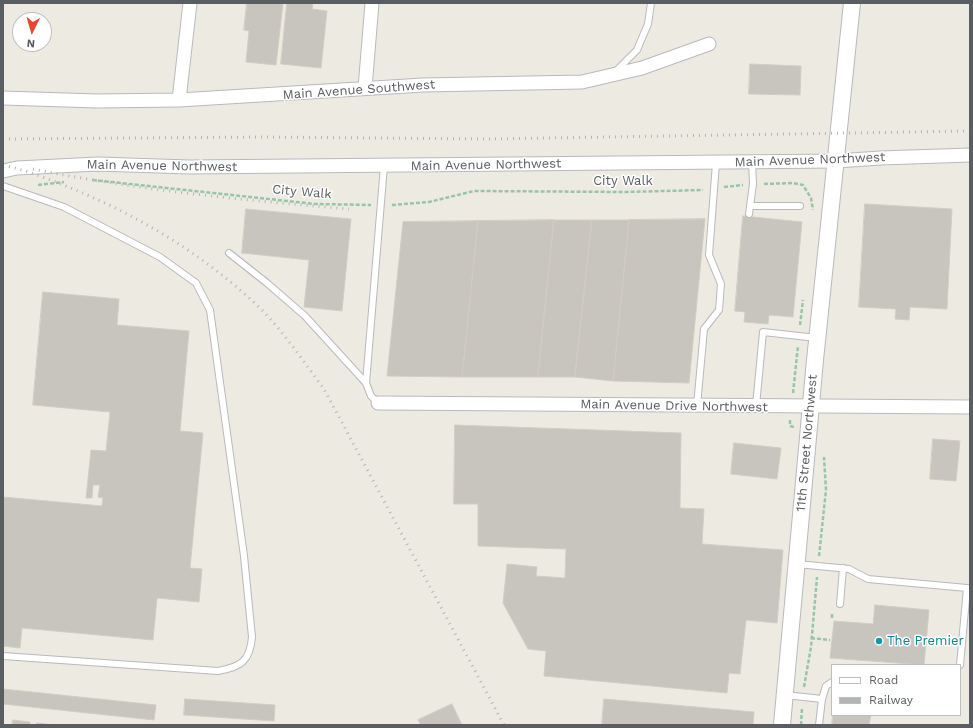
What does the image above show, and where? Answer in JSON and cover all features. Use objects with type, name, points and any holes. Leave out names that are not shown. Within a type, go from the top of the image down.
[{"type":"street","points":[[179,100],[190,3]]},
{"type":"street","points":[[365,88],[372,3]]},
{"type":"street","name":"11th Street Northwest","points":[[782,725],[812,407],[817,338],[852,3]]},
{"type":"street","name":"Main Avenue Southwest","points":[[3,98],[97,101],[179,100],[424,85],[582,82],[642,68],[709,44]]},
{"type":"street","name":"Main Avenue Northwest","points":[[3,171],[17,168],[90,164],[189,167],[716,163],[835,161],[970,155]]},
{"type":"street","name":"Main Avenue Drive Northwest","points":[[378,403],[755,407],[970,407]]},
{"type":"lane","points":[[612,75],[637,50],[648,24],[651,3]]},
{"type":"lane","points":[[749,214],[753,184],[752,162]]},
{"type":"lane","points":[[697,406],[704,329],[719,310],[721,284],[709,255],[716,163]]},
{"type":"lane","points":[[366,383],[384,166]]},
{"type":"lane","points":[[3,186],[64,207],[160,257],[196,283],[210,310],[244,556],[252,637],[251,651],[243,663],[231,669],[218,671],[3,656]]},
{"type":"lane","points":[[750,206],[800,206]]},
{"type":"lane","points":[[229,253],[305,316],[366,383],[371,396],[378,403]]},
{"type":"lane","points":[[755,407],[763,332],[817,338]]},
{"type":"lane","points":[[797,564],[849,569],[868,579],[967,588],[960,664]]},
{"type":"lane","points":[[840,604],[843,568]]},
{"type":"lane","points":[[819,725],[822,699],[826,686],[831,683]]},
{"type":"lane","points":[[785,695],[822,699]]},
{"type":"path","name":"City Walk","points":[[89,180],[315,204],[381,205],[428,202],[474,191],[625,192],[714,189],[753,184],[793,183],[803,185],[811,198],[812,212]]},
{"type":"path","points":[[11,188],[69,181]]},
{"type":"path","points":[[793,392],[804,297]]},
{"type":"path","points":[[811,638],[830,640]]},
{"type":"building","points":[[247,3],[283,3],[276,65],[246,62],[249,31],[244,30]]},
{"type":"building","points":[[287,3],[313,3],[312,9],[327,11],[321,68],[281,64]]},
{"type":"building","points":[[750,64],[801,66],[800,95],[749,94]]},
{"type":"building","points":[[865,204],[952,209],[947,309],[910,307],[909,320],[895,319],[896,309],[859,307]]},
{"type":"building","points":[[246,209],[351,219],[342,311],[304,307],[309,260],[242,253]]},
{"type":"building","points":[[743,216],[802,222],[793,317],[769,315],[768,324],[744,322],[745,312],[735,311]]},
{"type":"building","points":[[705,219],[689,383],[613,381],[629,220]]},
{"type":"building","points":[[554,220],[592,220],[575,377],[538,377]]},
{"type":"building","points":[[554,220],[538,377],[462,377],[478,221]]},
{"type":"building","points":[[592,220],[629,220],[613,381],[575,377]]},
{"type":"building","points":[[478,221],[462,377],[387,376],[403,222]]},
{"type":"building","points":[[43,292],[119,299],[117,325],[189,331],[180,431],[203,433],[190,568],[202,569],[199,602],[157,598],[153,640],[22,628],[20,648],[3,646],[3,497],[102,506],[103,498],[98,497],[100,485],[93,485],[92,498],[86,498],[91,450],[106,451],[110,412],[33,405]]},
{"type":"building","points":[[455,425],[681,433],[680,508],[704,509],[702,544],[783,550],[777,623],[746,620],[740,674],[729,673],[727,693],[544,676],[546,651],[528,649],[503,603],[507,564],[537,567],[536,576],[565,578],[566,549],[478,546],[478,504],[454,504]]},
{"type":"building","points":[[933,439],[960,441],[956,481],[930,479]]},
{"type":"building","points":[[734,443],[781,448],[777,479],[731,474]]},
{"type":"building","name":"The Premier","points":[[875,605],[929,610],[924,664],[830,658],[834,621],[873,624]]},
{"type":"building","points":[[3,689],[156,705],[154,720],[3,704]]},
{"type":"building","points":[[185,699],[275,705],[274,721],[184,715]]},
{"type":"building","points":[[604,699],[754,712],[753,725],[602,725]]},
{"type":"building","points":[[452,704],[462,725],[421,725],[418,720]]},
{"type":"building","points":[[833,716],[871,716],[869,725],[832,725]]},
{"type":"building","points":[[13,720],[30,722],[30,725],[12,725]]},
{"type":"building","points":[[37,723],[55,725],[36,725]]},
{"type":"railway","points":[[3,139],[261,137],[487,139],[970,131]]},
{"type":"railway","points":[[3,165],[41,176],[90,196],[169,238],[217,271],[240,290],[262,310],[279,329],[324,389],[504,725]]},
{"type":"railway","points":[[33,169],[151,189],[349,209]]},
{"type":"place","name":"The Premier","points":[[879,641]]}]
